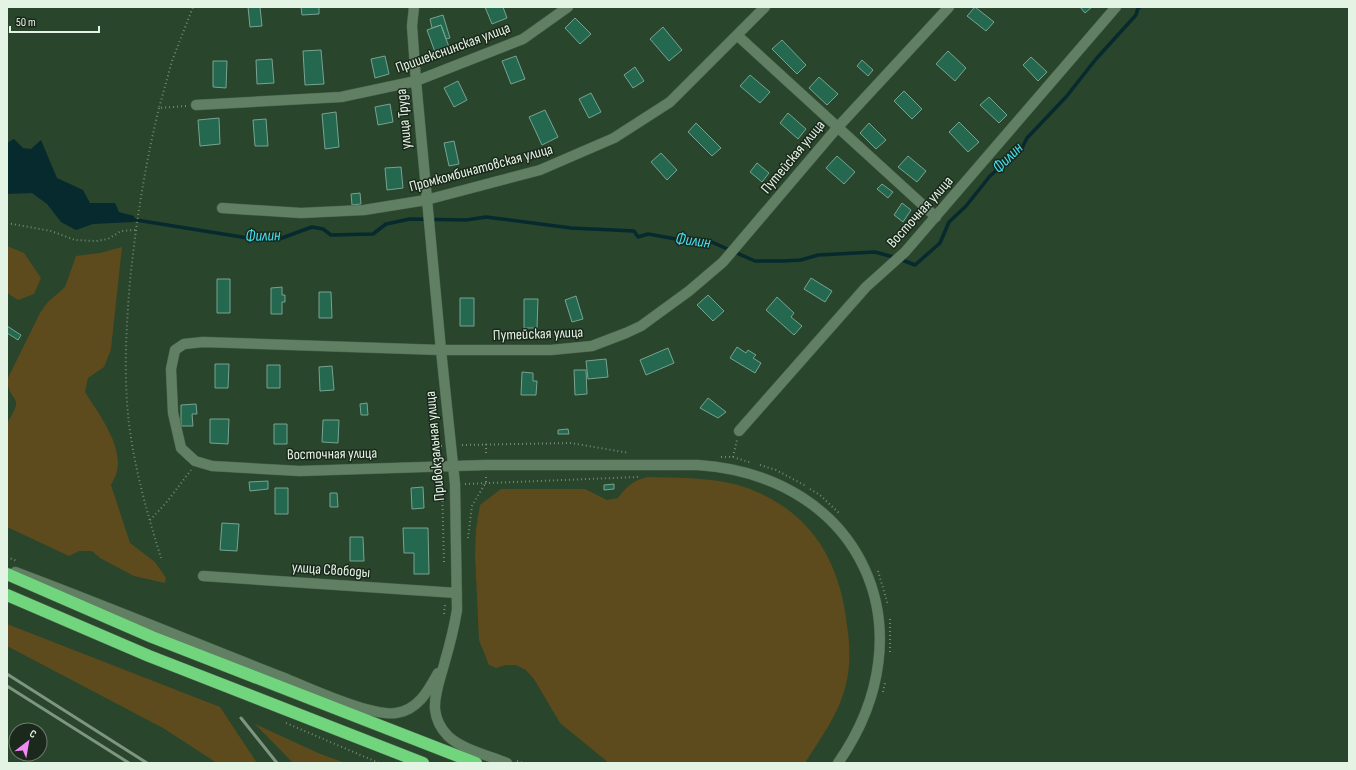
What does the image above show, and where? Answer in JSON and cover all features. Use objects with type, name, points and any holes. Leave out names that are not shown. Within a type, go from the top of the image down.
[{"type":"highway","points":[[7,574],[152,637],[476,763]]},
{"type":"highway","points":[[7,595],[149,656],[405,760],[423,763]]},
{"type":"street","name":"улица Труда","points":[[414,7],[413,40],[426,200],[430,229]]},
{"type":"street","name":"Пришекснинская улица","points":[[196,105],[341,97],[416,81],[523,39],[568,7]]},
{"type":"street","name":"Промкомбинатовская улица","points":[[222,208],[301,214],[364,210],[426,200],[540,170],[614,138],[670,102],[738,36],[765,7]]},
{"type":"street","name":"Путейская улица","points":[[195,461],[181,448],[173,413],[171,369],[175,350],[184,344],[203,342],[441,350],[564,350],[607,342],[641,326],[689,291],[723,262],[837,128],[949,7]]},
{"type":"street","name":"Восточная улица","points":[[739,431],[866,287],[905,252],[1116,7]]},
{"type":"street","points":[[738,36],[936,217]]},
{"type":"street","name":"Привокзальная улица","points":[[430,229],[441,350],[454,466],[457,593],[454,627],[445,660]]},
{"type":"street","name":"Восточная улица","points":[[195,461],[212,466],[300,471],[454,466],[663,464],[713,466],[740,470],[779,484],[807,499],[843,533],[856,552],[868,580],[878,622],[879,658],[869,706],[862,722],[838,763]]},
{"type":"street","points":[[7,569],[299,684],[376,712],[397,713],[416,705],[429,688],[445,660]]},
{"type":"street","name":"улица Свободы","points":[[203,576],[457,593]]},
{"type":"street","points":[[445,660],[436,697],[437,718],[441,728],[448,737],[460,744],[511,762]]},
{"type":"path","points":[[161,558],[140,482],[130,430],[125,362],[127,320],[135,230],[151,140],[172,61],[192,7]]},
{"type":"path","points":[[159,108],[196,105]]},
{"type":"path","points":[[7,223],[51,231],[75,240],[96,241],[108,239],[121,232],[135,230]]},
{"type":"path","points":[[733,457],[739,431]]},
{"type":"path","points":[[473,444],[571,443],[633,454]]},
{"type":"path","points":[[718,457],[733,457],[776,470],[798,481],[820,495],[842,516]]},
{"type":"path","points":[[150,520],[188,476],[195,461]]},
{"type":"path","points":[[436,475],[442,485],[444,570]]},
{"type":"path","points":[[475,483],[641,476]]},
{"type":"path","points":[[468,542],[472,506],[486,482]]},
{"type":"path","points":[[877,569],[889,611]]},
{"type":"path","points":[[444,617],[445,592]]},
{"type":"path","points":[[889,661],[891,634],[890,618]]},
{"type":"path","points":[[883,694],[886,679]]},
{"type":"path","points":[[511,762],[523,763]]},
{"type":"shaded area","points":[[7,246],[24,253],[41,278],[34,294],[18,300],[7,293]]},
{"type":"shaded area","points":[[122,247],[111,349],[104,367],[88,378],[85,392],[113,440],[118,461],[117,471],[111,485],[130,543],[155,562],[166,578],[165,583],[134,576],[100,558],[92,551],[79,551],[69,556],[7,527],[7,423],[13,414],[16,403],[7,380],[40,313],[48,302],[65,287],[76,256],[100,253]]},
{"type":"shaded area","points":[[648,477],[687,478],[725,482],[750,489],[772,499],[806,526],[819,542],[830,561],[838,581],[847,625],[849,641],[848,672],[845,688],[838,708],[828,727],[805,763],[609,763],[560,723],[534,679],[526,670],[516,665],[506,665],[496,668],[489,665],[479,640],[475,554],[476,529],[480,505],[501,489],[585,489],[607,500],[618,498],[631,484]]},
{"type":"shaded area","points":[[7,624],[220,707],[257,763],[217,763],[163,728],[7,646]]},
{"type":"shaded area","points":[[255,724],[318,753],[345,763],[293,763]]},
{"type":"water","points":[[14,139],[23,148],[31,149],[41,140],[57,178],[83,190],[90,203],[115,203],[119,212],[134,216],[134,222],[93,224],[76,230],[61,222],[47,204],[32,193],[7,194],[7,143]]},
{"type":"building","points":[[248,7],[260,7],[262,26],[250,27]]},
{"type":"building","points":[[301,7],[319,7],[319,14],[302,15]]},
{"type":"building","points":[[485,7],[503,7],[507,18],[492,24]]},
{"type":"building","points":[[975,7],[994,22],[986,31],[967,16]]},
{"type":"building","points":[[1080,7],[1092,7],[1085,13]]},
{"type":"building","points":[[443,15],[450,38],[446,39],[441,25],[432,28],[430,19]]},
{"type":"building","points":[[575,18],[591,34],[580,44],[565,28]]},
{"type":"building","points":[[441,25],[449,47],[435,52],[427,30]]},
{"type":"building","points":[[663,27],[682,50],[669,61],[650,39]]},
{"type":"building","points":[[782,40],[806,65],[797,74],[772,49]]},
{"type":"building","points":[[321,50],[324,84],[305,85],[303,51]]},
{"type":"building","points":[[948,51],[966,68],[955,81],[936,64]]},
{"type":"building","points":[[385,56],[389,74],[375,78],[371,59]]},
{"type":"building","points":[[516,56],[525,79],[511,84],[502,61]]},
{"type":"building","points":[[1031,57],[1047,72],[1038,81],[1023,65]]},
{"type":"building","points":[[272,59],[274,83],[257,84],[256,60]]},
{"type":"building","points":[[862,60],[873,70],[868,76],[857,66]]},
{"type":"building","points":[[213,61],[227,61],[226,88],[213,87]]},
{"type":"building","points":[[635,67],[644,81],[633,88],[624,75]]},
{"type":"building","points":[[750,75],[770,92],[760,103],[740,86]]},
{"type":"building","points":[[819,77],[838,94],[827,105],[809,88]]},
{"type":"building","points":[[458,81],[467,100],[454,107],[444,88]]},
{"type":"building","points":[[904,91],[922,109],[912,119],[894,101]]},
{"type":"building","points":[[591,93],[601,112],[589,118],[579,99]]},
{"type":"building","points":[[989,97],[1007,115],[999,123],[980,105]]},
{"type":"building","points":[[390,104],[393,122],[378,125],[375,107]]},
{"type":"building","points":[[545,110],[558,137],[542,145],[529,117]]},
{"type":"building","points":[[336,112],[339,147],[325,149],[322,114]]},
{"type":"building","points":[[788,113],[806,129],[798,139],[780,123]]},
{"type":"building","points":[[219,118],[220,144],[200,146],[198,120]]},
{"type":"building","points":[[266,119],[268,146],[255,146],[253,120]]},
{"type":"building","points":[[959,122],[979,142],[968,152],[949,132]]},
{"type":"building","points":[[696,123],[721,148],[712,156],[688,132]]},
{"type":"building","points":[[869,123],[886,140],[876,149],[860,133]]},
{"type":"building","points":[[454,141],[459,164],[449,166],[444,143]]},
{"type":"building","points":[[661,153],[677,170],[667,180],[651,162]]},
{"type":"building","points":[[837,156],[855,172],[844,184],[826,168]]},
{"type":"building","points":[[908,156],[926,171],[917,182],[898,167]]},
{"type":"building","points":[[757,163],[769,173],[762,182],[750,172]]},
{"type":"building","points":[[401,167],[403,188],[387,190],[385,168]]},
{"type":"building","points":[[882,184],[893,192],[888,198],[877,189]]},
{"type":"building","points":[[360,193],[361,204],[352,205],[351,194]]},
{"type":"building","points":[[902,203],[911,210],[903,222],[894,215]]},
{"type":"building","points":[[811,278],[832,291],[825,302],[804,289]]},
{"type":"building","points":[[217,279],[230,279],[230,313],[217,313]]},
{"type":"building","points":[[282,287],[282,295],[285,295],[285,302],[282,302],[282,314],[271,314],[271,288]]},
{"type":"building","points":[[319,292],[331,292],[332,318],[319,318]]},
{"type":"building","points":[[708,295],[724,311],[713,321],[697,305]]},
{"type":"building","points":[[576,296],[583,319],[572,322],[565,300]]},
{"type":"building","points":[[777,297],[794,313],[791,317],[802,326],[794,335],[766,310]]},
{"type":"building","points":[[460,298],[474,298],[474,326],[460,326]]},
{"type":"building","points":[[524,299],[538,299],[537,328],[524,328]]},
{"type":"building","points":[[7,326],[21,335],[18,340],[7,333]]},
{"type":"building","points":[[737,347],[746,353],[748,350],[756,355],[753,358],[761,363],[755,373],[730,358]]},
{"type":"building","points":[[668,348],[674,363],[646,375],[640,360]]},
{"type":"building","points":[[606,359],[608,377],[588,379],[586,361]]},
{"type":"building","points":[[215,364],[229,364],[228,388],[215,388]]},
{"type":"building","points":[[267,365],[280,365],[280,388],[267,388]]},
{"type":"building","points":[[332,366],[334,390],[320,391],[319,367]]},
{"type":"building","points":[[574,370],[586,370],[587,394],[575,395]]},
{"type":"building","points":[[522,372],[533,373],[533,381],[537,381],[536,395],[521,395]]},
{"type":"building","points":[[708,398],[726,412],[718,418],[700,408]]},
{"type":"building","points":[[367,403],[368,415],[361,415],[360,404]]},
{"type":"building","points":[[196,404],[197,414],[192,414],[193,426],[181,426],[181,405]]},
{"type":"building","points":[[210,419],[229,419],[228,444],[210,443]]},
{"type":"building","points":[[323,420],[339,420],[338,443],[322,442]]},
{"type":"building","points":[[274,424],[287,424],[287,444],[274,444]]},
{"type":"building","points":[[568,429],[569,434],[558,434],[558,430]]},
{"type":"building","points":[[268,481],[268,489],[250,491],[249,482]]},
{"type":"building","points":[[614,484],[614,489],[604,490],[604,485]]},
{"type":"building","points":[[423,487],[424,508],[412,509],[411,488]]},
{"type":"building","points":[[275,488],[288,488],[288,514],[275,514]]},
{"type":"building","points":[[330,493],[337,493],[338,507],[330,507]]},
{"type":"building","points":[[222,523],[239,524],[237,551],[220,550]]},
{"type":"building","points":[[403,528],[428,528],[429,574],[414,574],[414,553],[404,553]]},
{"type":"building","points":[[350,537],[363,537],[364,561],[350,561]]},
{"type":"waterway","name":"Филин","points":[[130,219],[254,239],[279,239],[312,227],[323,229],[331,235],[373,234],[386,224],[410,219],[466,220],[486,217],[571,228],[634,231],[638,237],[648,234],[676,239],[707,240],[755,261],[801,260],[818,255],[875,252],[915,265],[940,243],[949,222],[966,206],[990,176],[1022,148],[1027,138],[1066,97],[1096,59],[1136,15],[1138,8],[1140,7]]},
{"type":"railway","points":[[7,674],[147,763]]},
{"type":"railway","points":[[7,686],[129,763]]},
{"type":"railway","points":[[241,718],[277,763]]}]
